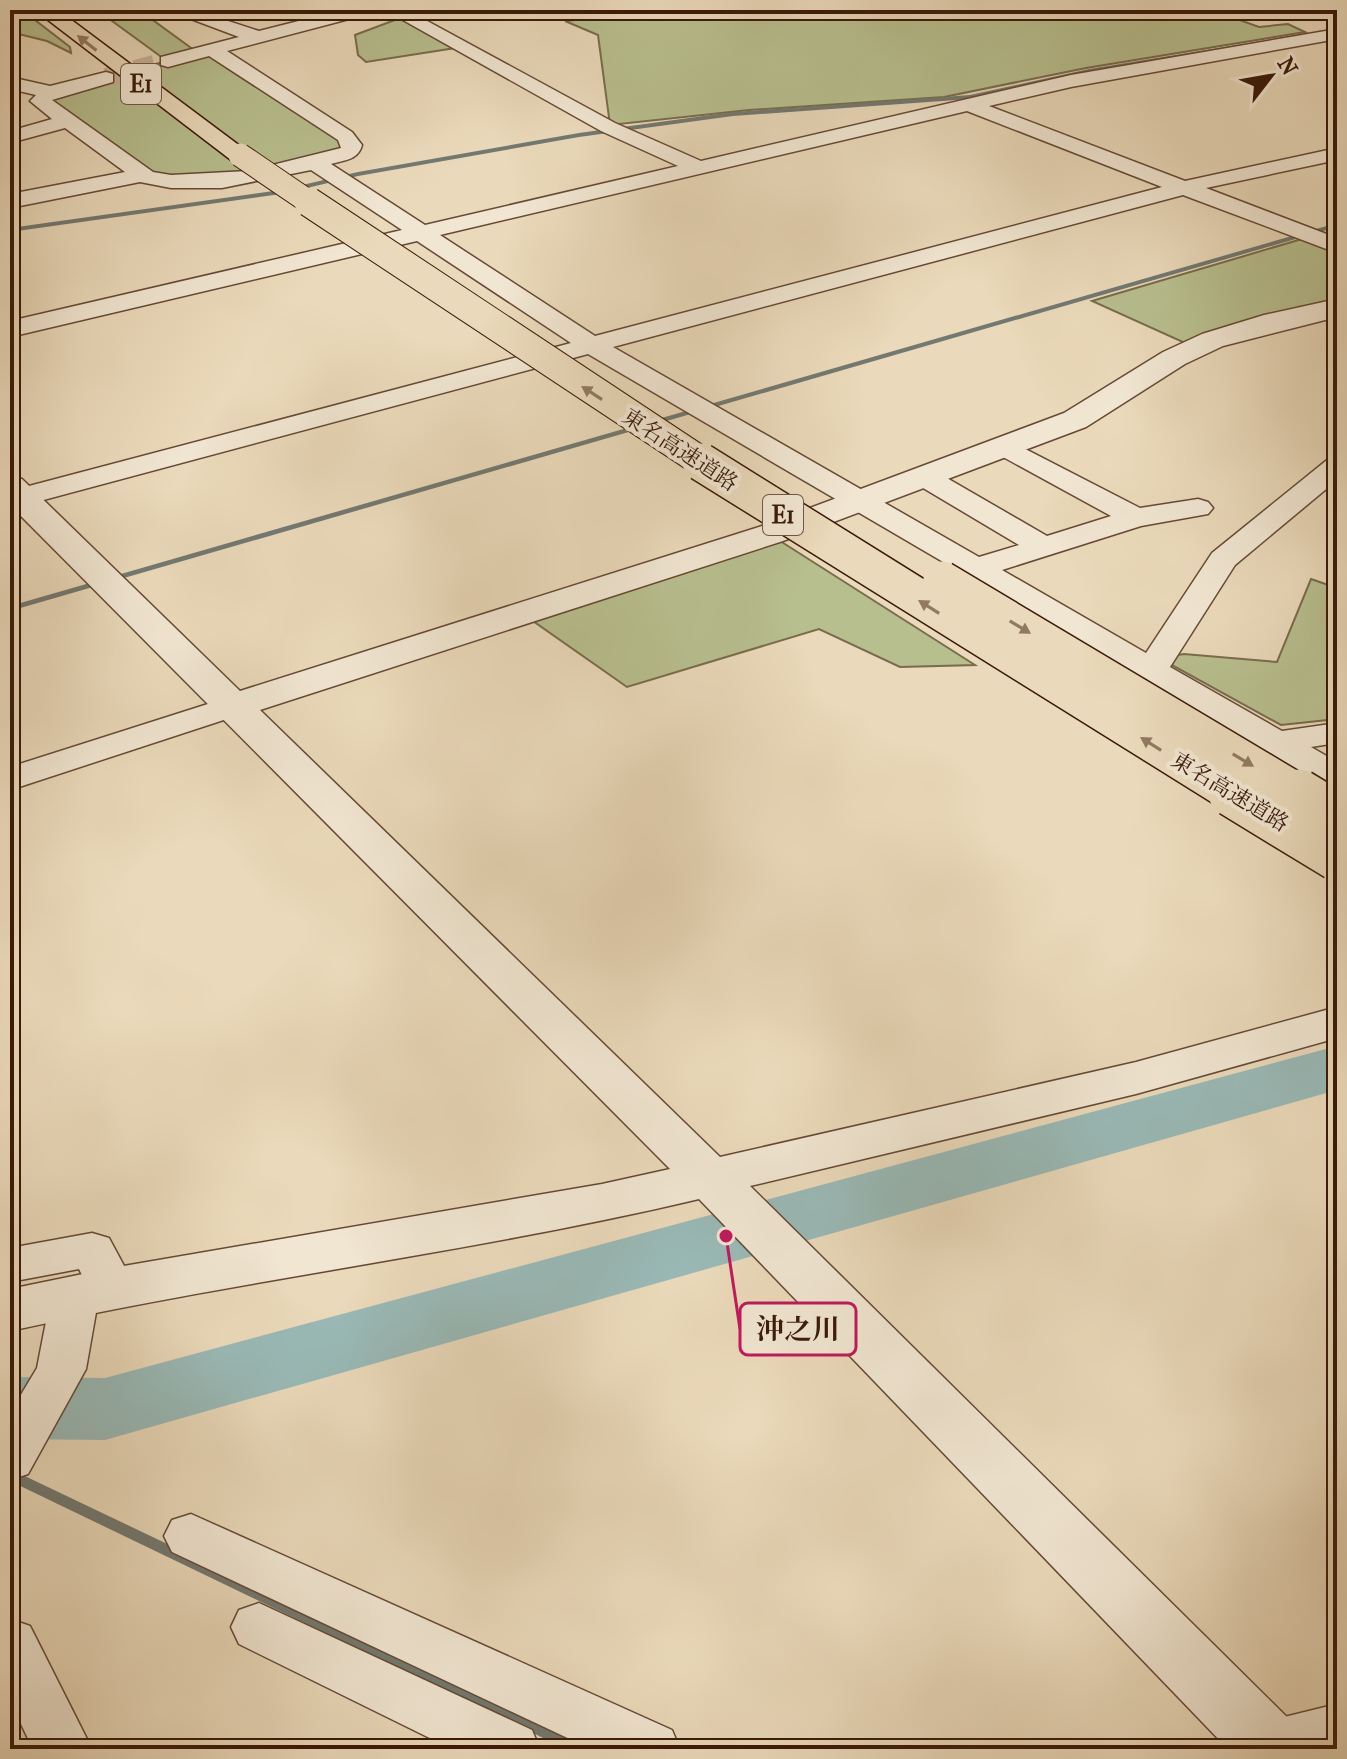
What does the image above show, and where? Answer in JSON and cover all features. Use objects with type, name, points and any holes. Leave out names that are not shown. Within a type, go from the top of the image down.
[{"type":"highway","name":"東名高速道路","points":[[45,10],[638,423],[852,560],[1337,857]]},
{"type":"highway","name":"東名高速道路","points":[[75,10],[254,153],[888,548],[1337,816]]},
{"type":"street","points":[[176,10],[258,37]]},
{"type":"street","points":[[168,61],[362,10]]},
{"type":"street","points":[[394,10],[608,127],[699,168]]},
{"type":"street","points":[[10,329],[1108,73],[1337,34]]},
{"type":"street","points":[[50,92],[40,101],[143,175],[166,182],[214,182],[315,163],[350,152],[352,145],[345,136],[211,49]]},
{"type":"street","points":[[10,83],[50,92],[106,78]]},
{"type":"street","points":[[968,105],[1337,246]]},
{"type":"street","points":[[10,137],[67,121]]},
{"type":"street","points":[[14,494],[1188,189],[1201,183],[1337,154]]},
{"type":"street","points":[[315,163],[591,345],[1337,777]]},
{"type":"street","points":[[10,201],[143,175]]},
{"type":"street","points":[[10,779],[771,534],[1075,420],[1174,358],[1206,343],[1248,327],[1337,308]]},
{"type":"street","points":[[1004,446],[1136,518]]},
{"type":"street","points":[[1152,669],[1223,559],[1337,466]]},
{"type":"street","points":[[923,476],[1044,547]]},
{"type":"street","points":[[14,494],[233,706],[737,1206],[1265,1748],[1337,1730]]},
{"type":"street","points":[[976,568],[1136,518],[1198,508]]},
{"type":"street","points":[[1278,742],[1337,733]]},
{"type":"street","points":[[10,1310],[94,1292],[602,1203],[737,1206],[1136,1078],[1337,1022]]},
{"type":"street","points":[[10,1265],[92,1250],[94,1292],[61,1369],[10,1459]]},
{"type":"street","points":[[191,1536],[651,1749]]},
{"type":"street","points":[[259,1627],[511,1749]]},
{"type":"street","points":[[10,1643],[63,1749]]},
{"type":"green space","points":[[10,10],[22,10],[70,47],[71,53],[47,41],[10,32]]},
{"type":"green space","points":[[97,10],[139,10],[194,50],[211,49],[352,145],[315,163],[166,182],[40,101],[69,87],[167,61]]},
{"type":"green space","points":[[600,10],[1212,10],[1259,27],[1288,24],[1305,32],[1086,68],[944,97],[749,110],[610,125],[598,35],[565,21],[585,19]]},
{"type":"green space","points":[[400,18],[462,47],[366,62],[358,55],[355,35]]},
{"type":"green space","points":[[1312,236],[1337,246],[1337,308],[1196,348],[1092,301]]},
{"type":"green space","points":[[777,539],[975,665],[900,667],[819,629],[627,687],[533,621]]},
{"type":"green space","points":[[1311,579],[1337,588],[1337,719],[1281,725],[1159,658],[1184,654],[1277,662]]},
{"type":"waterway","points":[[10,230],[281,192],[358,174],[579,135],[733,114],[970,97],[1089,70],[1292,37]]},
{"type":"waterway","points":[[10,609],[1337,225]]},
{"type":"waterway","points":[[10,1408],[105,1409],[1337,1068]]},
{"type":"waterway","points":[[10,1475],[582,1749]]},
{"type":"tunnel","points":[[106,78],[168,61]]},
{"type":"place","name":"沖之川","points":[[726,1236]]}]
